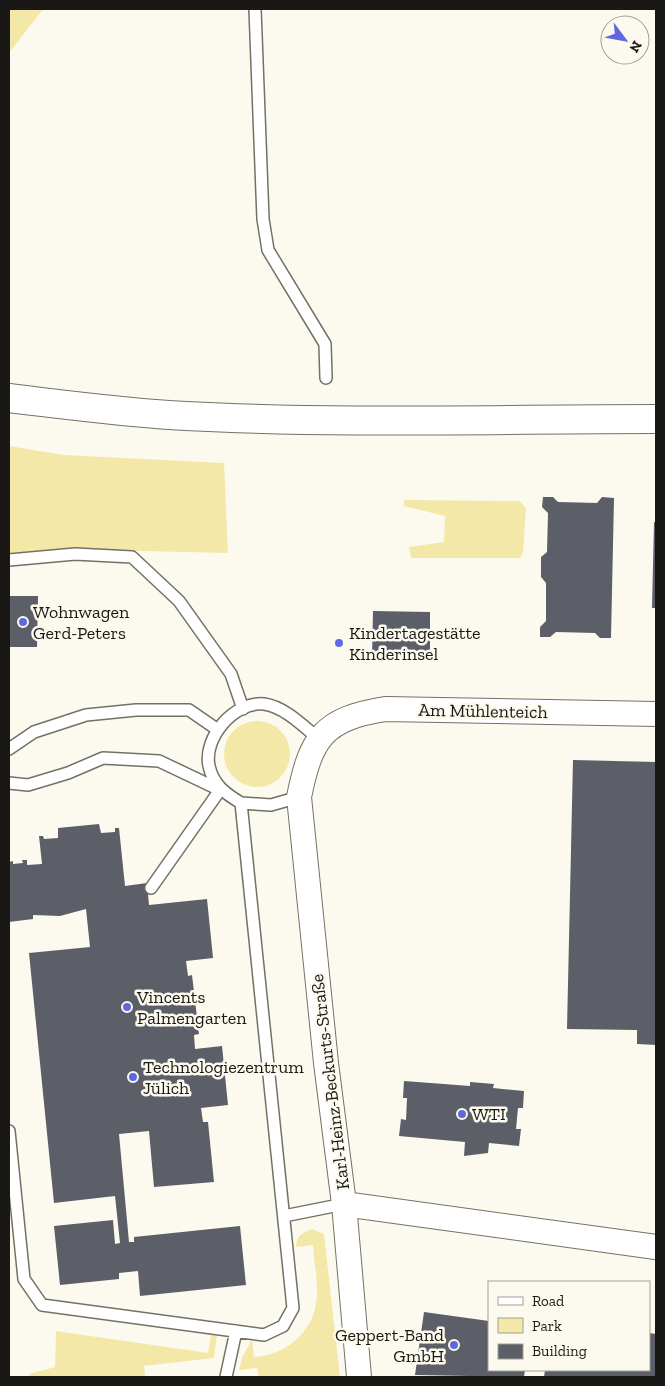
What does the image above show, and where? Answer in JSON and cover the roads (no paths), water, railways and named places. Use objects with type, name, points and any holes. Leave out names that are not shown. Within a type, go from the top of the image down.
[{"type":"main road","points":[[9,398],[119,411],[188,416],[338,419],[656,419]]},
{"type":"street","name":"Am Mühlenteich","points":[[319,738],[331,726],[356,714],[385,709],[656,714]]},
{"type":"street","name":"Karl-Heinz-Beckurts-Straße","points":[[319,738],[305,766],[299,798],[326,1063],[344,1204],[656,1247]]},
{"type":"street","points":[[344,1204],[359,1377]]},
{"type":"lane","points":[[255,9],[263,219],[268,250],[325,344],[326,378]]},
{"type":"lane","points":[[9,560],[75,554],[132,557],[179,601],[231,674],[243,709]]},
{"type":"lane","points":[[220,790],[209,766],[210,746],[218,730],[227,719],[243,709],[263,704],[286,713],[319,738]]},
{"type":"lane","points":[[9,749],[34,732],[86,715],[136,710],[188,710],[218,730]]},
{"type":"lane","points":[[9,783],[28,784],[68,773],[103,758],[159,762],[220,790],[241,803],[271,804],[299,798]]},
{"type":"lane","points":[[151,888],[220,790]]},
{"type":"lane","points":[[9,1131],[24,1279],[42,1305],[264,1335],[284,1326],[293,1308],[241,803]]},
{"type":"lane","points":[[284,1216],[344,1204]]},
{"type":"lane","points":[[220,1377],[226,1377],[236,1331]]},
{"type":"place","name":"Wohnwagen Gerd-Peters","points":[[23,622]]},
{"type":"place","name":"Kindertagestätte Kinderinsel","points":[[339,643]]},
{"type":"place","name":"Vincents Palmengarten","points":[[127,1007]]},
{"type":"place","name":"Technologiezentrum Jülich","points":[[133,1077]]},
{"type":"place","name":"WTI","points":[[462,1114]]},
{"type":"place","name":"Geppert-Band GmbH","points":[[454,1345]]}]
